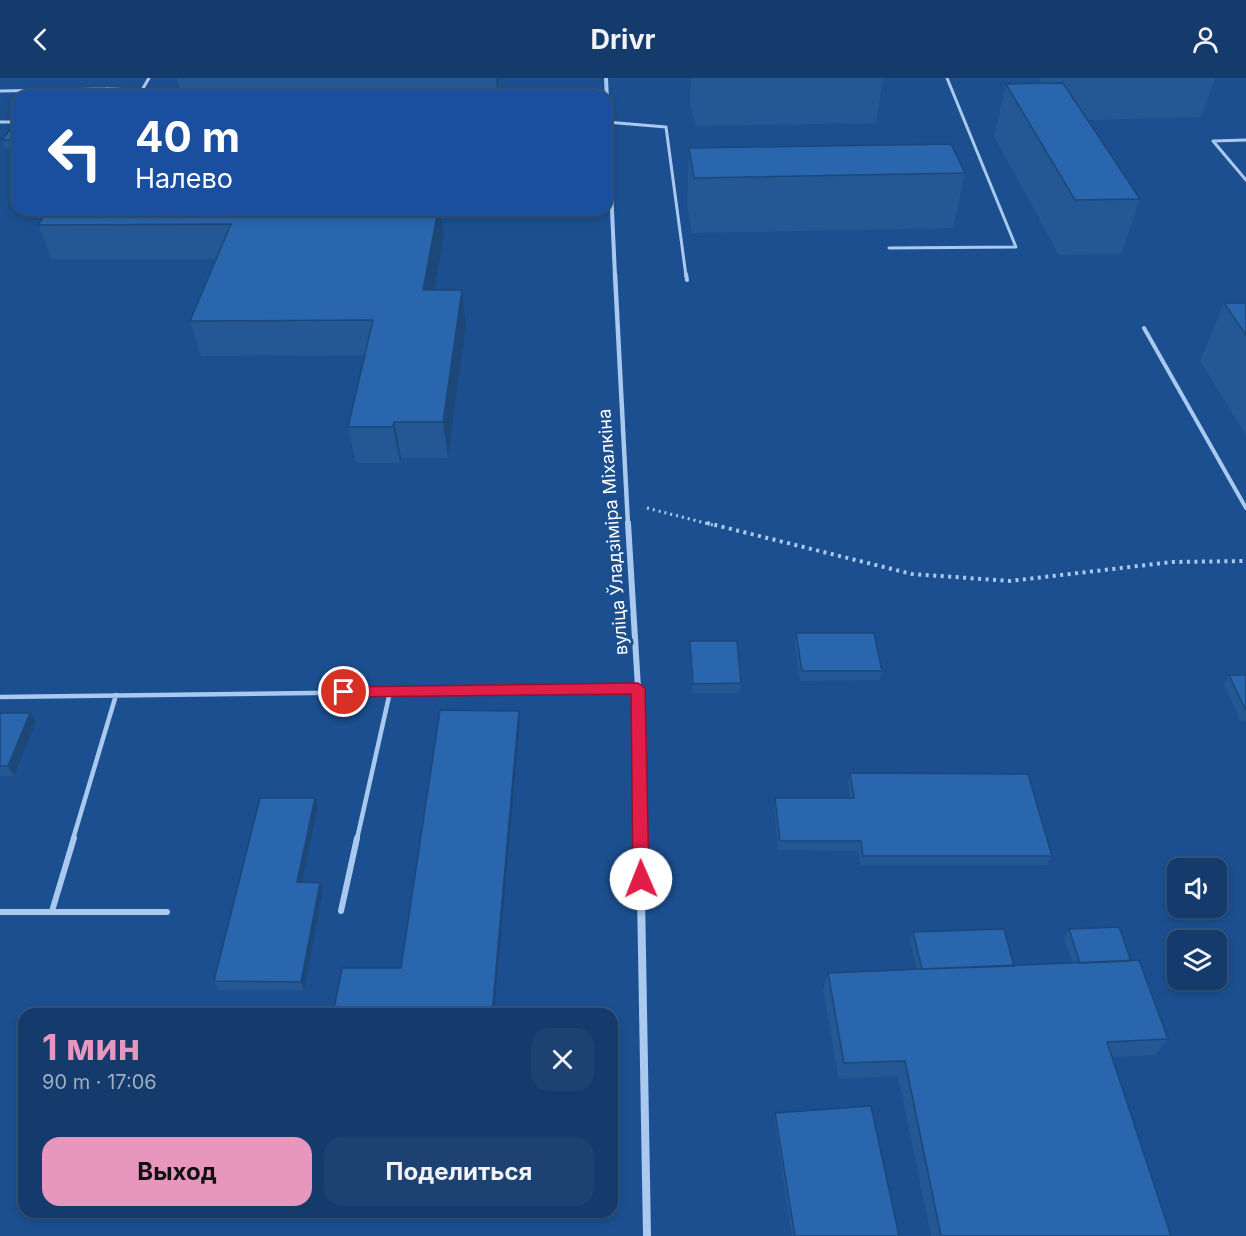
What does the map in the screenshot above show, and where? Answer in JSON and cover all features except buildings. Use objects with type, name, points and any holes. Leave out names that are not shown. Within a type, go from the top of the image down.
[{"type":"street","name":"вуліца Ўладзіміра Міхалкіна","points":[[612,216],[638,688],[647,1236]]},
{"type":"lane","points":[[53,90],[142,90],[149,78]]},
{"type":"lane","points":[[890,248],[1016,247],[947,78]]},
{"type":"lane","points":[[612,122],[666,127],[687,280]]},
{"type":"lane","points":[[1246,140],[1213,141],[1246,180]]},
{"type":"lane","points":[[1144,328],[1246,508]]},
{"type":"lane","points":[[0,697],[638,688]]},
{"type":"lane","points":[[341,911],[390,692]]},
{"type":"lane","points":[[52,911],[116,695]]},
{"type":"lane","points":[[0,912],[167,912]]},
{"type":"path","points":[[627,503],[912,574],[1010,581],[1172,562],[1246,561]]},
{"type":"route","points":[[344,692],[638,688],[641,879]]}]
